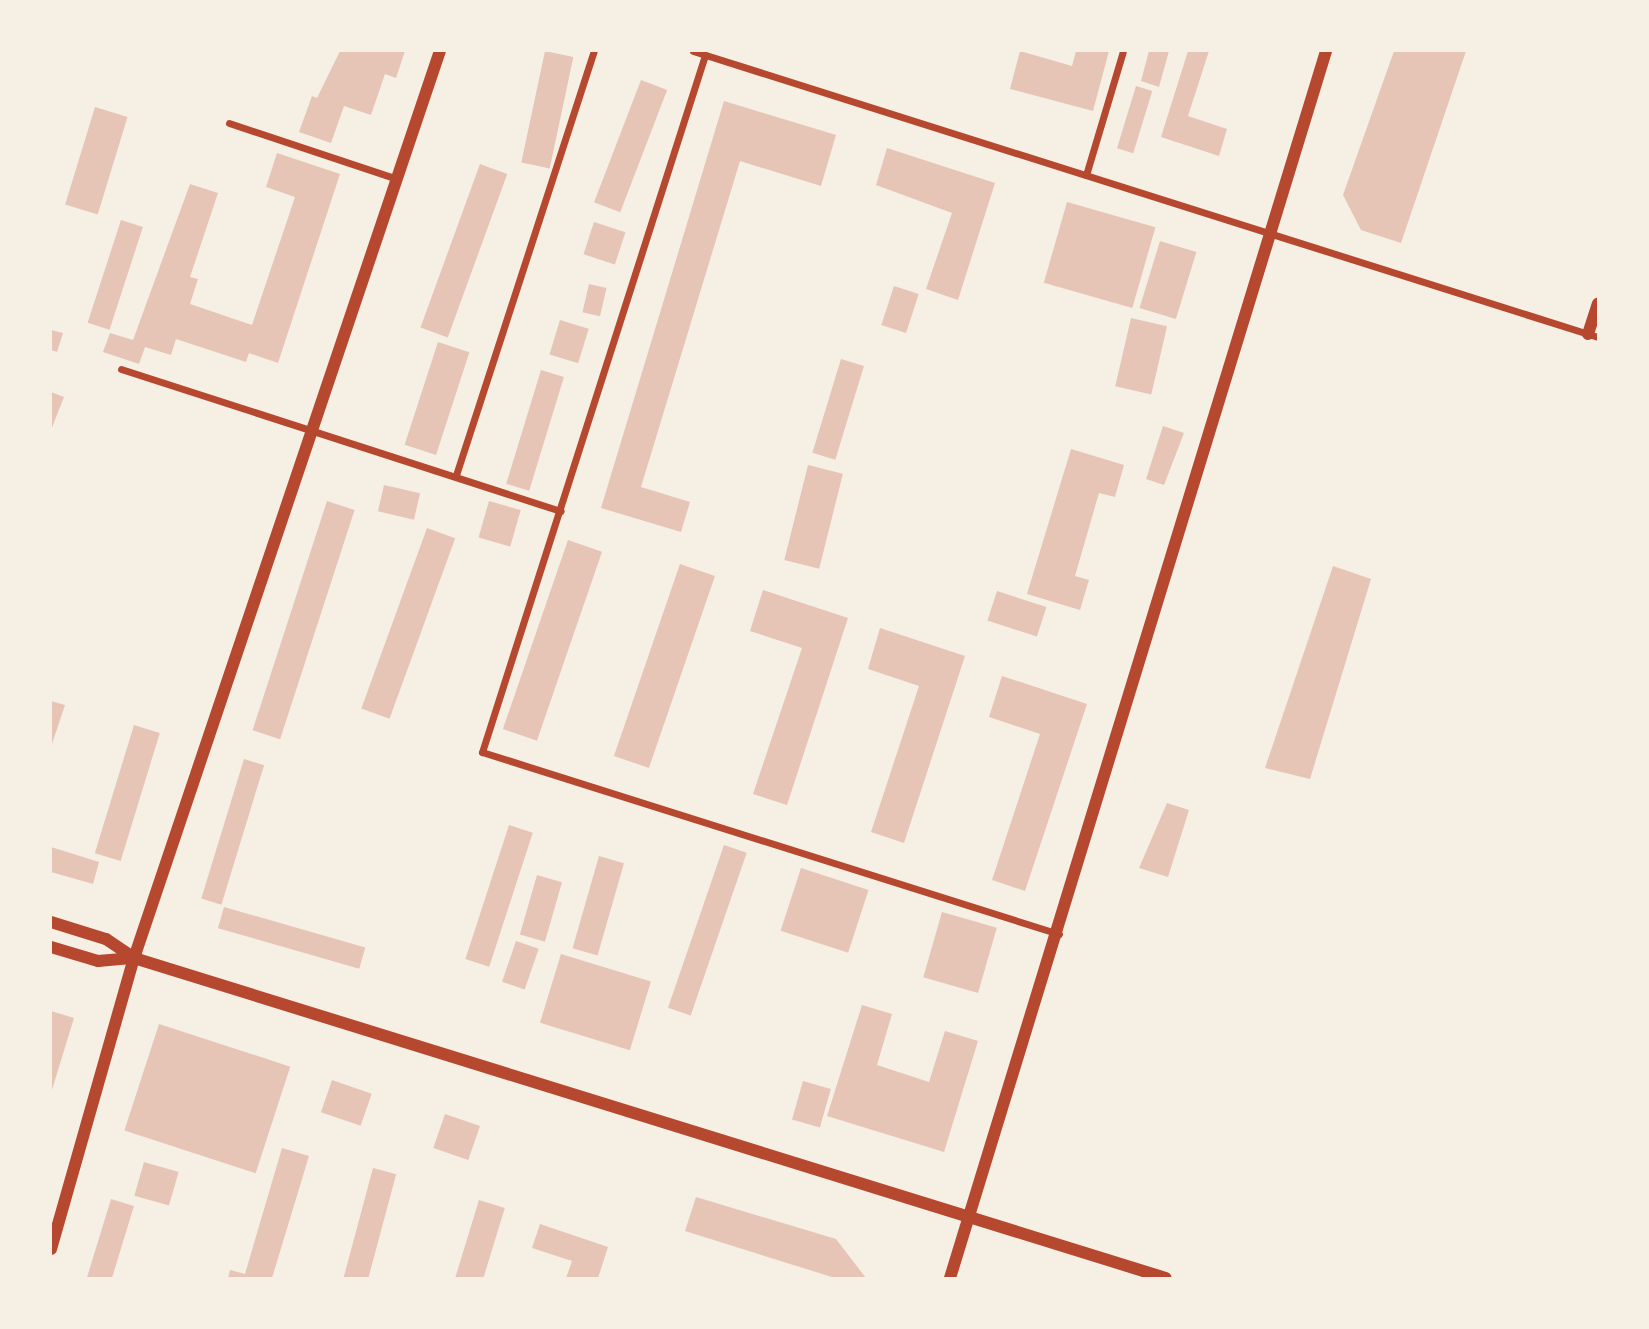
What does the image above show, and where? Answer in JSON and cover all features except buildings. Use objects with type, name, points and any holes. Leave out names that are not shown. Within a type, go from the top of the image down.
[{"type":"street","points":[[51,1250],[54,1214],[134,958],[440,51]]},
{"type":"street","points":[[456,475],[594,51]]},
{"type":"street","points":[[693,51],[1593,335],[1598,304]]},
{"type":"street","points":[[1086,175],[1123,51]]},
{"type":"street","points":[[950,1278],[1060,934],[1326,51]]},
{"type":"street","points":[[705,55],[482,752],[1060,934]]},
{"type":"street","points":[[229,123],[398,180]]},
{"type":"street","points":[[121,369],[312,427],[561,511]]},
{"type":"street","points":[[51,922],[106,939],[134,958],[1166,1278]]},
{"type":"street","points":[[51,947],[98,961],[134,958]]}]
